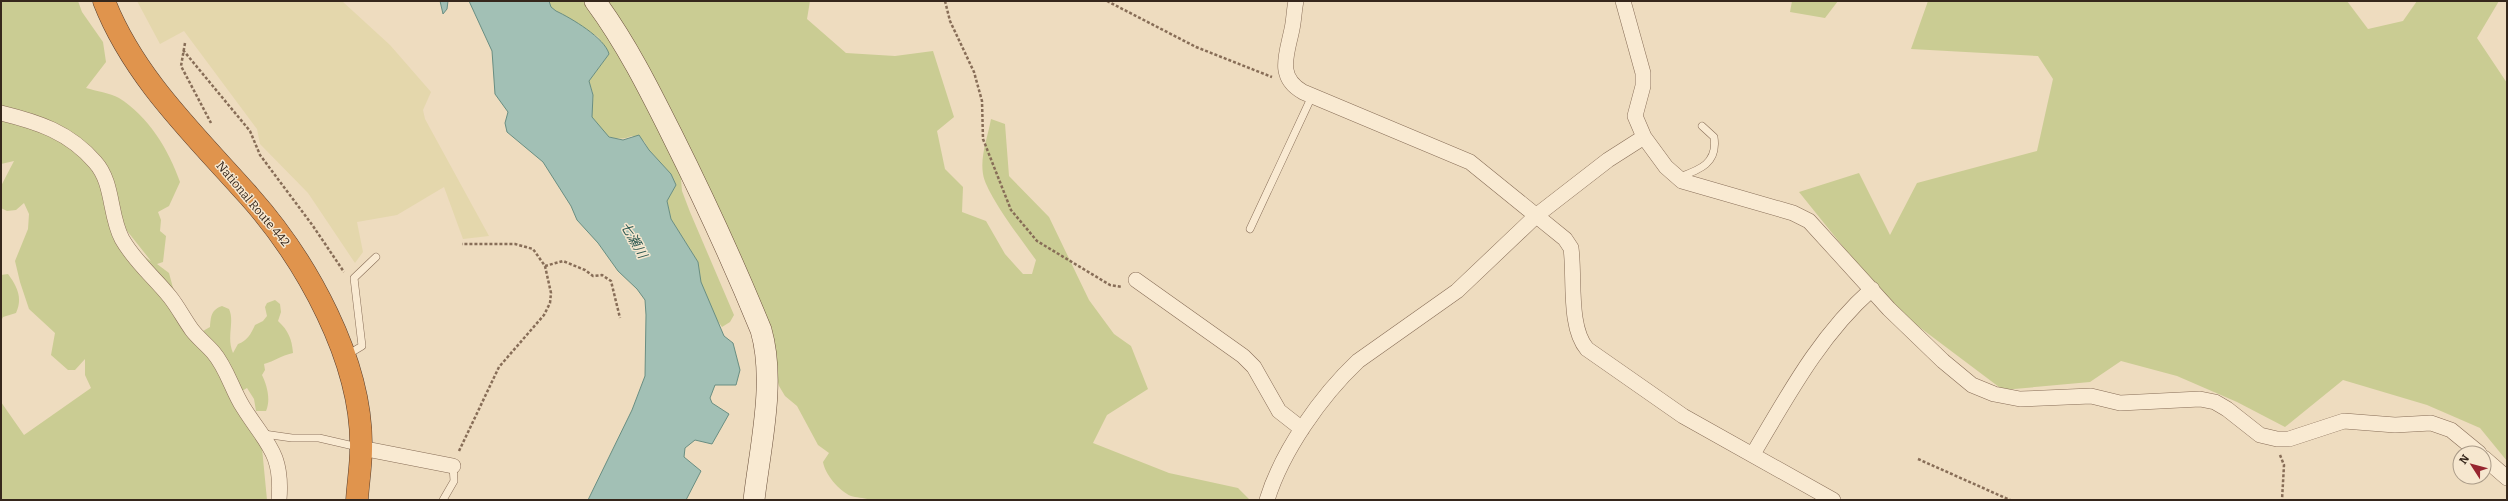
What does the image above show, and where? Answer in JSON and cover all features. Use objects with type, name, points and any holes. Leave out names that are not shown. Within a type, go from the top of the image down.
[{"type":"highway","name":"National Route 442","points":[[104,1],[118,33],[138,67],[178,116],[262,211],[294,254],[331,321],[344,356],[357,408],[361,448],[357,500]]},
{"type":"street","points":[[595,1],[620,38],[651,94],[698,189],[762,330],[766,347],[767,385],[754,500]]},
{"type":"street","points":[[1296,1],[1285,55],[1286,76],[1297,89],[1470,162],[1565,239],[1570,248],[1576,325],[1580,339],[1587,349],[1683,416],[1753,454],[1832,500]]},
{"type":"street","points":[[1623,1],[1643,73],[1643,86],[1635,116],[1644,137],[1666,167],[1677,178],[1800,216],[1824,236],[1872,289],[1943,361],[1972,385],[1994,394],[2020,399],[2091,396],[2120,403],[2200,399],[2215,402],[2227,409],[2260,435],[2273,439],[2289,439],[2344,422],[2395,425],[2431,423],[2451,430],[2469,445]]},
{"type":"street","points":[[1,113],[46,125],[95,162],[105,178],[117,229],[122,239],[143,269],[170,298],[192,330],[219,360],[241,404],[272,447],[277,465],[279,500]]},
{"type":"street","points":[[1267,500],[1280,470],[1302,429],[1333,388],[1354,366],[1457,291],[1537,215],[1608,160],[1644,137]]},
{"type":"street","points":[[1136,280],[1243,356],[1254,368],[1279,411],[1302,429]]},
{"type":"street","points":[[1753,454],[1815,353],[1839,322],[1872,289]]},
{"type":"street","points":[[361,448],[453,466]]},
{"type":"street","points":[[2492,465],[2507,478]]},
{"type":"lane","points":[[1250,229],[1312,96]]},
{"type":"lane","points":[[1677,178],[1693,173],[1710,161],[1715,146],[1714,137],[1702,126]]},
{"type":"lane","points":[[344,356],[362,346],[354,278],[376,258]]},
{"type":"lane","points":[[264,434],[292,438],[319,438],[361,448]]},
{"type":"lane","points":[[442,500],[454,481],[453,466]]},
{"type":"path","points":[[945,1],[950,21],[974,72],[982,101],[983,139],[1011,210],[1037,241],[1110,285],[1128,287],[1136,280]]},
{"type":"path","points":[[1107,1],[1196,47],[1259,74],[1270,77],[1286,76]]},
{"type":"path","points":[[185,43],[182,50],[181,66],[214,128]]},
{"type":"path","points":[[182,50],[250,131],[260,155],[333,254],[346,277]]},
{"type":"path","points":[[453,466],[499,368],[506,357],[536,326],[550,303],[551,288],[545,266],[533,249],[515,244],[462,244]]},
{"type":"path","points":[[545,266],[563,261],[585,270],[593,276],[608,277],[611,281],[620,318]]},
{"type":"path","points":[[2260,435],[2283,460],[2282,500]]},
{"type":"path","points":[[1918,459],[2010,500]]},
{"type":"shaded area","points":[[137,1],[342,1],[390,45],[431,92],[423,110],[425,119],[489,236],[463,239],[444,187],[397,215],[357,222],[363,252],[355,263],[308,193],[260,144],[257,129],[184,31],[160,44]]},
{"type":"green space","points":[[1,1],[78,1],[82,12],[103,42],[106,62],[86,88],[115,96],[139,114],[164,146],[180,182],[169,206],[158,212],[161,220],[160,231],[166,236],[163,262],[157,264],[169,273],[176,299],[203,331],[210,327],[211,317],[216,309],[222,306],[229,309],[231,314],[230,341],[233,353],[238,344],[248,337],[255,325],[263,321],[267,316],[265,307],[267,303],[275,300],[280,304],[281,312],[278,321],[289,335],[293,353],[264,364],[265,370],[262,375],[267,388],[268,397],[266,411],[256,411],[254,399],[247,388],[242,391],[262,448],[267,500],[1,500],[1,402],[24,435],[91,388],[85,375],[85,359],[75,370],[68,370],[51,355],[55,333],[29,309],[15,261],[28,229],[29,214],[24,203],[16,210],[7,211],[1,208],[1,186],[14,161],[1,164]],"holes":[[[120,222],[151,261],[145,257],[133,262]]]},
{"type":"green space","points":[[549,1],[810,1],[807,19],[846,53],[895,56],[933,51],[954,117],[937,131],[945,169],[963,187],[962,212],[986,221],[1005,254],[1023,274],[1032,274],[1036,260],[998,205],[986,183],[983,174],[983,153],[991,119],[1005,124],[1009,176],[1049,217],[1089,300],[1114,334],[1131,346],[1148,389],[1107,415],[1093,443],[1169,473],[1238,488],[1250,500],[870,500],[853,497],[846,494],[833,482],[824,467],[823,462],[829,453],[818,445],[797,406],[785,396],[779,386],[774,368],[693,191],[681,179],[682,191],[690,212],[734,315],[730,322],[722,327],[701,297],[698,262],[671,219],[667,201],[676,185],[671,174],[649,150],[644,141],[632,136],[620,139],[608,136],[599,129],[592,118],[591,113],[593,94],[589,81],[609,54],[598,37],[556,11],[551,7]]},
{"type":"green space","points":[[1792,1],[1838,1],[1825,18],[1790,12]]},
{"type":"green space","points":[[1928,1],[2347,1],[2368,29],[2403,21],[2417,1],[2499,1],[2477,38],[2507,83],[2507,461],[2480,428],[2427,405],[2343,380],[2285,427],[2237,402],[2177,376],[2121,361],[2090,382],[2003,390],[1890,305],[1799,192],[1859,173],[1890,235],[1917,183],[2037,151],[2053,79],[2038,56],[1911,49]]},
{"type":"green space","points":[[8,274],[18,292],[19,302],[16,313],[3,317],[1,321],[1,275]]},
{"type":"water","points":[[440,1],[448,1],[447,9],[443,14]]},
{"type":"water","name":"七瀬川","points":[[469,1],[549,1],[551,7],[556,11],[578,23],[594,35],[606,48],[609,54],[589,81],[593,95],[592,117],[609,137],[623,140],[639,135],[649,150],[671,174],[676,185],[667,201],[671,219],[698,262],[701,282],[724,336],[733,343],[740,370],[736,385],[715,385],[710,398],[712,403],[729,414],[712,444],[695,440],[685,448],[684,457],[701,471],[686,500],[588,500],[632,410],[645,376],[645,300],[637,289],[618,271],[598,243],[577,220],[571,206],[543,162],[507,132],[505,123],[508,112],[495,94],[492,51]]}]
